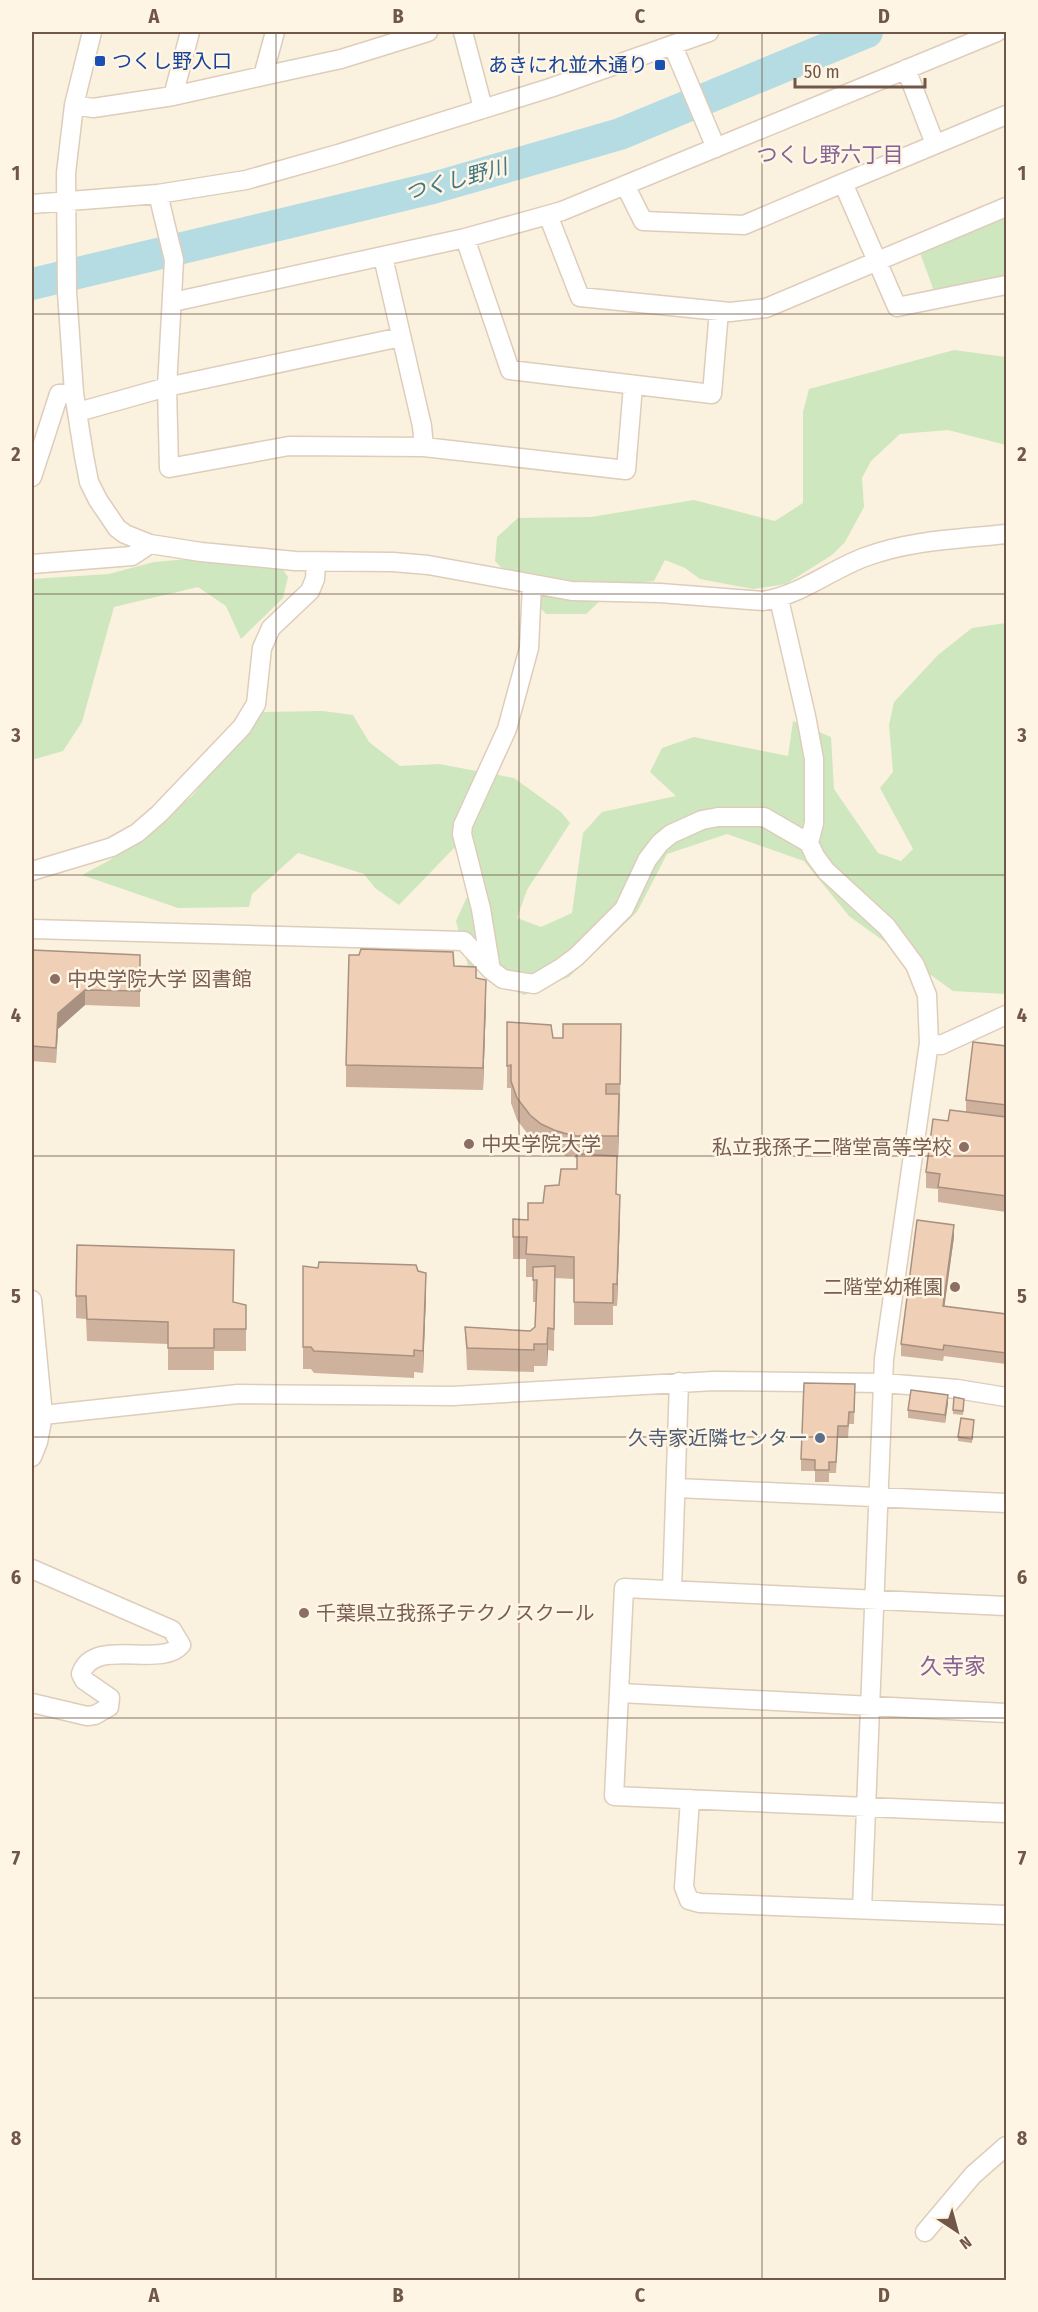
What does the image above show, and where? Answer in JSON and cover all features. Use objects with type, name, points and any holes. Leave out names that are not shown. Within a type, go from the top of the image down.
[{"type":"street","points":[[92,32],[74,105],[66,173],[67,292],[74,393],[89,482],[117,528],[126,534],[150,544],[201,552],[316,562],[393,562],[532,585],[594,592],[660,593],[763,602],[779,599],[861,558],[883,551],[912,543],[1006,534]]},
{"type":"street","points":[[173,96],[190,32]]},
{"type":"street","points":[[263,76],[275,32]]},
{"type":"street","points":[[74,105],[93,108],[173,96],[340,59],[428,32]]},
{"type":"street","points":[[463,32],[483,108]]},
{"type":"street","points":[[32,204],[158,194],[246,180],[338,154],[483,108],[709,32]]},
{"type":"street","points":[[173,302],[465,238],[548,215],[997,32]]},
{"type":"street","points":[[673,46],[716,148]]},
{"type":"street","points":[[906,69],[935,144]]},
{"type":"street","points":[[625,185],[643,221],[744,225],[1006,115]]},
{"type":"street","points":[[843,183],[897,307],[1006,285]]},
{"type":"street","points":[[158,194],[174,260],[166,387],[169,468],[289,446],[424,447],[626,470],[633,386]]},
{"type":"street","points":[[548,215],[580,297],[730,312],[766,308],[1006,207]]},
{"type":"street","points":[[465,238],[510,370],[712,394],[719,311]]},
{"type":"street","points":[[383,257],[422,426],[424,447]]},
{"type":"street","points":[[78,412],[166,387],[401,337]]},
{"type":"street","points":[[33,469],[60,394],[74,393]]},
{"type":"street","points":[[32,564],[132,555],[150,544]]},
{"type":"street","points":[[32,871],[112,847],[137,833],[159,814],[242,727],[255,704],[262,648],[271,628],[310,591],[315,579],[316,562]]},
{"type":"street","points":[[491,970],[481,909],[462,834],[463,825],[507,729],[529,648],[532,585]]},
{"type":"street","points":[[779,599],[814,759],[814,823],[809,843]]},
{"type":"street","points":[[32,929],[464,941],[491,970],[507,981],[534,984],[576,957],[624,909],[652,851],[671,834],[684,827],[718,817],[764,817],[809,843],[815,856],[838,884],[887,927],[915,965],[927,994],[930,1043],[884,1359],[862,1909]]},
{"type":"street","points":[[930,1043],[941,1044],[1006,1016]]},
{"type":"street","points":[[32,1300],[44,1415],[32,1457]]},
{"type":"street","points":[[44,1415],[238,1394],[453,1396],[679,1382],[751,1380],[883,1383],[957,1389],[1006,1397]]},
{"type":"street","points":[[672,1590],[679,1382]]},
{"type":"street","points":[[677,1488],[1006,1503]]},
{"type":"street","points":[[32,1569],[172,1630],[181,1645],[180,1648],[167,1653],[114,1655],[94,1658],[88,1662],[81,1674],[84,1680],[110,1698],[109,1707],[95,1715],[87,1716],[32,1704]]},
{"type":"street","points":[[1006,1605],[624,1588],[614,1796],[1006,1813]]},
{"type":"street","points":[[620,1693],[1006,1713]]},
{"type":"street","points":[[690,1799],[684,1887],[689,1900],[700,1903],[1006,1915]]},
{"type":"street","points":[[925,2232],[973,2175],[1006,2146]]},
{"type":"green space","points":[[1006,216],[1006,276],[934,291],[920,253]]},
{"type":"green space","points":[[954,350],[1006,357],[1006,445],[948,430],[900,434],[871,461],[862,478],[864,507],[845,542],[832,555],[786,584],[753,589],[700,579],[685,568],[665,560],[654,581],[616,586],[586,614],[546,614],[495,561],[497,537],[518,518],[591,517],[694,500],[775,521],[803,503],[803,412],[809,389]]},
{"type":"green space","points":[[188,559],[281,567],[288,577],[283,598],[241,639],[226,606],[198,587],[114,607],[82,722],[63,751],[32,760],[32,579],[109,574],[154,562]]},
{"type":"green space","points":[[1006,623],[1006,994],[953,991],[849,916],[804,861],[727,834],[667,854],[637,912],[569,977],[524,995],[468,966],[456,921],[481,866],[454,848],[399,905],[375,888],[364,874],[298,853],[252,894],[249,907],[178,908],[82,875],[110,860],[192,796],[262,712],[323,711],[353,715],[369,742],[400,766],[439,764],[514,778],[561,812],[570,823],[527,890],[517,918],[541,927],[572,913],[583,833],[602,812],[676,796],[650,772],[662,748],[694,737],[788,756],[793,721],[831,737],[834,789],[878,853],[901,861],[913,849],[880,788],[893,772],[889,725],[894,702],[938,655],[972,628]]},
{"type":"building","points":[[361,949],[453,952],[454,966],[476,967],[476,978],[486,980],[483,1068],[346,1065],[349,955],[359,955]]},
{"type":"building","points":[[32,950],[140,955],[140,991],[85,990],[58,1013],[56,1048],[32,1046]]},
{"type":"building","points":[[507,1022],[551,1025],[553,1038],[563,1038],[563,1024],[621,1024],[620,1084],[606,1084],[606,1094],[619,1094],[618,1136],[575,1136],[574,1133],[567,1134],[541,1124],[530,1115],[517,1098],[511,1081],[511,1065],[507,1066]]},
{"type":"building","points":[[973,1042],[1006,1046],[1006,1105],[966,1100]]},
{"type":"building","points":[[950,1110],[1006,1117],[1006,1196],[938,1187],[940,1174],[926,1172],[933,1119],[948,1121]]},
{"type":"building","points":[[577,1154],[617,1156],[616,1194],[620,1195],[617,1284],[613,1284],[613,1303],[574,1302],[574,1257],[526,1254],[527,1237],[513,1237],[513,1219],[528,1220],[528,1203],[543,1203],[545,1186],[559,1185],[561,1169],[577,1169]]},
{"type":"building","points":[[917,1220],[954,1225],[943,1306],[1006,1314],[1006,1353],[944,1345],[943,1350],[901,1344]]},
{"type":"building","points":[[77,1245],[234,1250],[233,1302],[246,1305],[246,1329],[214,1329],[214,1348],[168,1348],[168,1322],[87,1319],[86,1296],[76,1296]]},
{"type":"building","points":[[319,1262],[416,1265],[418,1271],[426,1273],[423,1351],[414,1350],[414,1356],[314,1351],[311,1347],[303,1347],[303,1266],[318,1268]]},
{"type":"building","points":[[555,1266],[554,1329],[548,1328],[547,1344],[534,1344],[534,1350],[467,1348],[465,1327],[530,1331],[535,1327],[537,1280],[533,1280],[533,1267]]},
{"type":"building","name":"久寺家近隣センター","points":[[804,1383],[855,1384],[854,1412],[849,1412],[848,1426],[838,1426],[836,1462],[829,1462],[829,1470],[815,1470],[815,1460],[801,1459]]},
{"type":"building","points":[[911,1390],[948,1395],[945,1415],[908,1410]]},
{"type":"building","points":[[954,1397],[964,1399],[963,1411],[953,1410]]},
{"type":"building","points":[[961,1418],[974,1420],[972,1439],[958,1437]]},
{"type":"waterway","name":"つくし野川","points":[[32,284],[433,188],[620,134],[867,32]]},
{"type":"place","name":"つくし野入口","points":[[100,61]]},
{"type":"place","name":"あきにれ並木通り","points":[[660,65]]},
{"type":"place","name":"中央学院大学 図書館","points":[[55,979]]},
{"type":"place","name":"中央学院大学","points":[[469,1144]]},
{"type":"place","name":"私立我孫子二階堂高等学校","points":[[964,1147]]},
{"type":"place","name":"二階堂幼稚園","points":[[955,1287]]},
{"type":"place","name":"久寺家近隣センター","points":[[820,1438]]},
{"type":"place","name":"千葉県立我孫子テクノスクール","points":[[304,1613]]},
{"type":"district","name":"つくし野六丁目","points":[[830,155]]},
{"type":"district","name":"久寺家","points":[[953,1666]]}]
